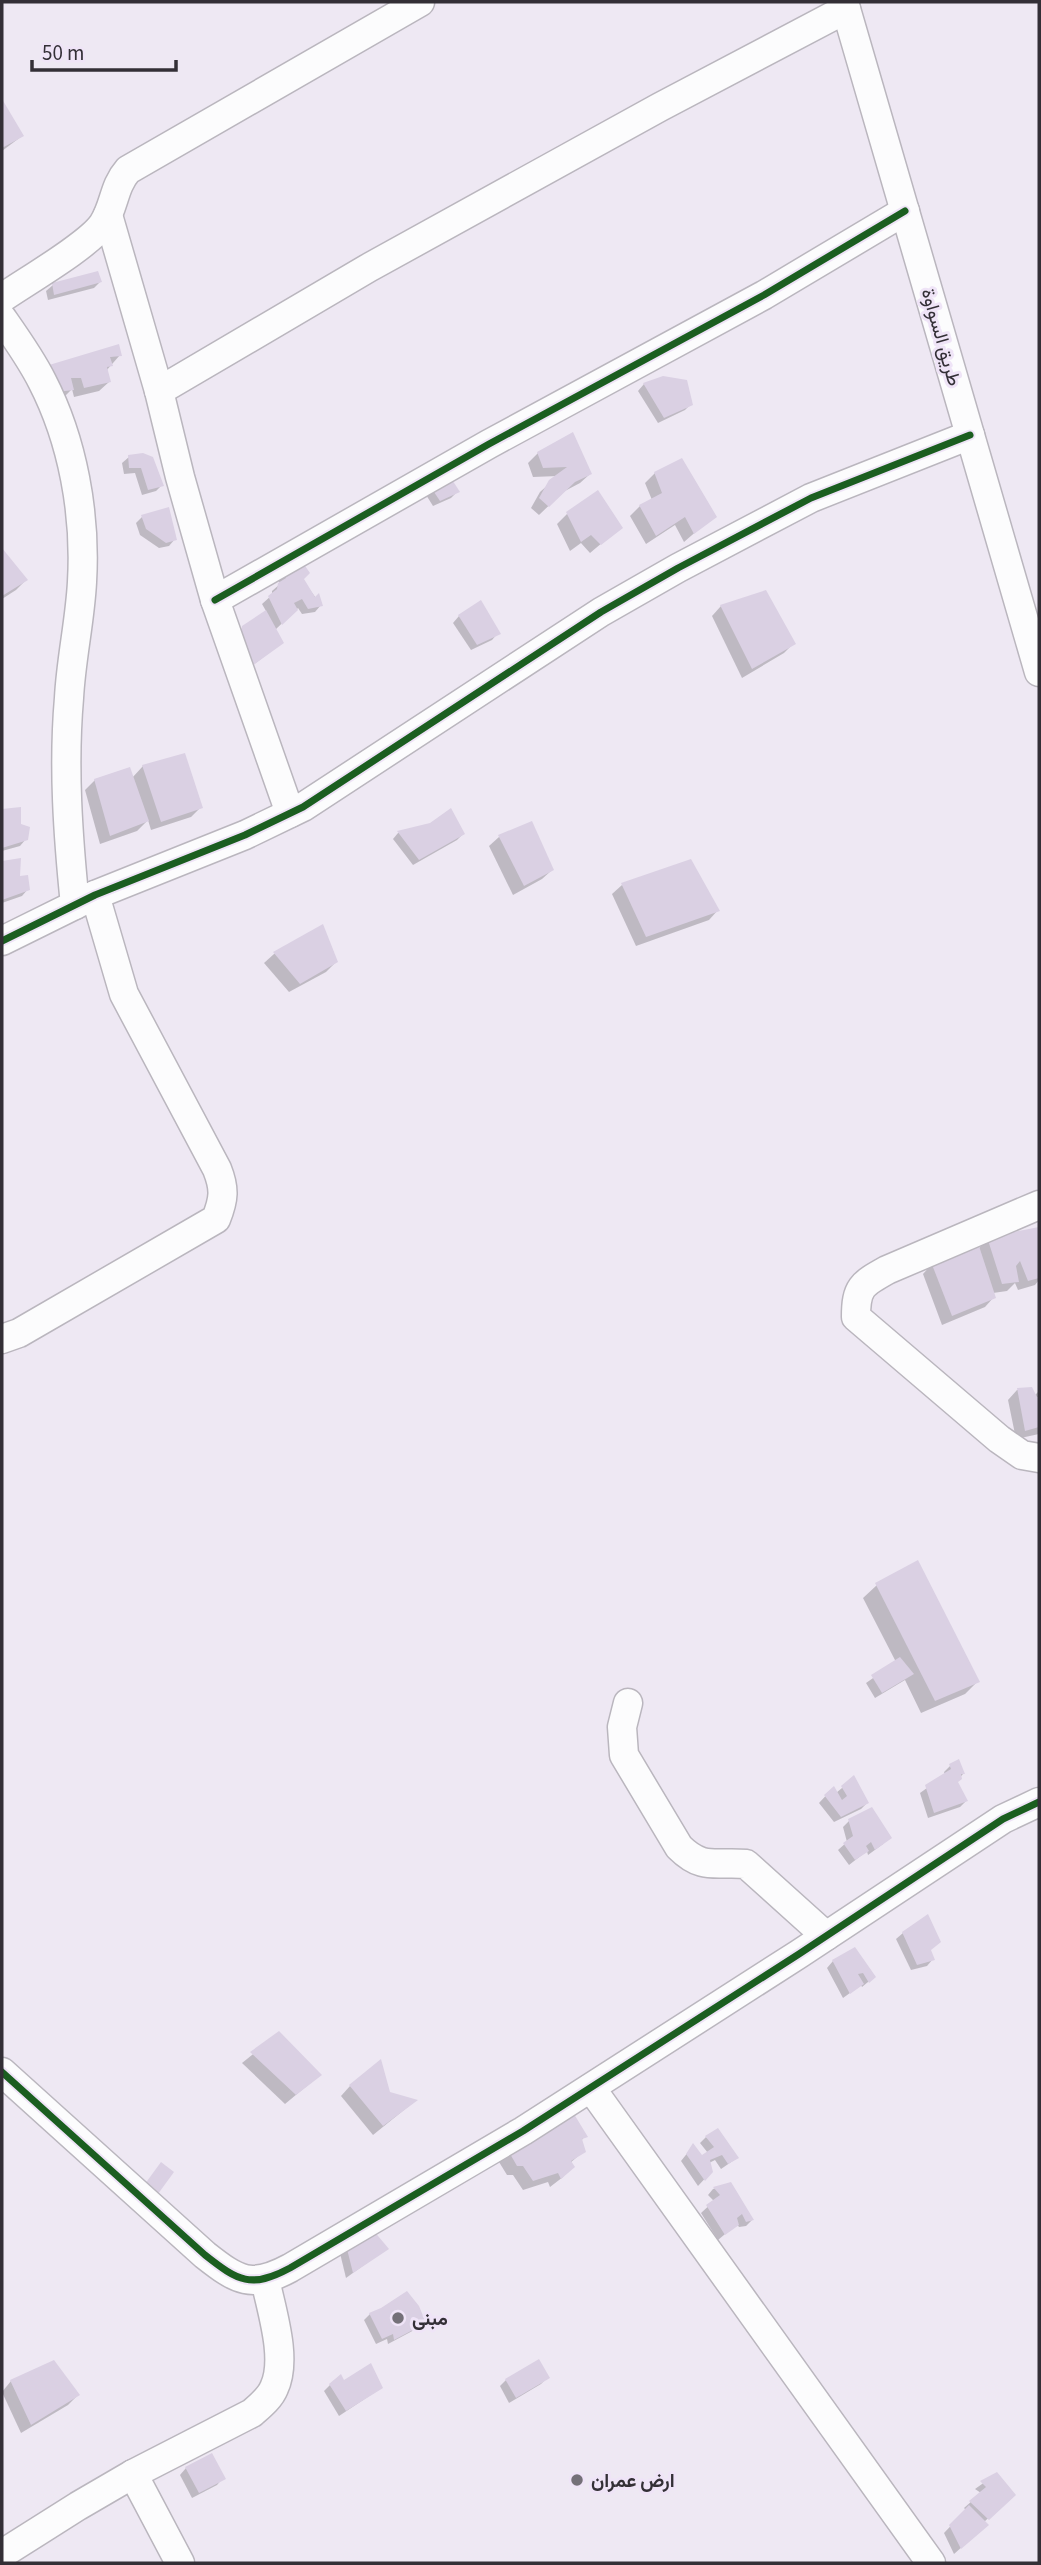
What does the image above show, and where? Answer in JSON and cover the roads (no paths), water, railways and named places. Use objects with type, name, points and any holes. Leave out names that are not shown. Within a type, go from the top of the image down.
[{"type":"street","points":[[2,298],[87,240],[102,226],[118,181],[128,170],[420,2]]},
{"type":"street","points":[[159,391],[370,267],[845,5]]},
{"type":"street","name":"طريق السواوة","points":[[845,5],[1039,672]]},
{"type":"street","points":[[215,600],[489,444],[764,295],[905,211]]},
{"type":"street","points":[[108,215],[215,600],[290,813]]},
{"type":"street","points":[[2,318],[42,380],[57,415],[75,476],[81,521],[82,582],[67,724],[66,807],[85,900],[124,994],[224,1185],[222,1203],[216,1219],[19,1333],[2,1339]]},
{"type":"street","points":[[2,941],[85,900],[245,835],[290,813],[366,767],[601,612],[678,568],[801,503],[970,435]]},
{"type":"street","points":[[1039,1205],[887,1270],[867,1281],[856,1297],[856,1317],[999,1439],[1022,1455],[1039,1458]]},
{"type":"street","points":[[628,1703],[622,1727],[624,1755],[679,1847],[690,1858],[703,1864],[746,1864],[826,1936]]},
{"type":"street","points":[[2,2072],[231,2276],[246,2281],[265,2279],[290,2268],[523,2131],[1003,1819],[1039,1802]]},
{"type":"street","points":[[591,2088],[931,2563]]},
{"type":"street","points":[[2,2554],[133,2474],[252,2413],[264,2402],[274,2389],[279,2351],[265,2279]]},
{"type":"street","points":[[133,2474],[180,2563]]},
{"type":"place","name":"مبنى","points":[[398,2318]]},
{"type":"place","name":"ارض عمران","points":[[577,2480]]}]
